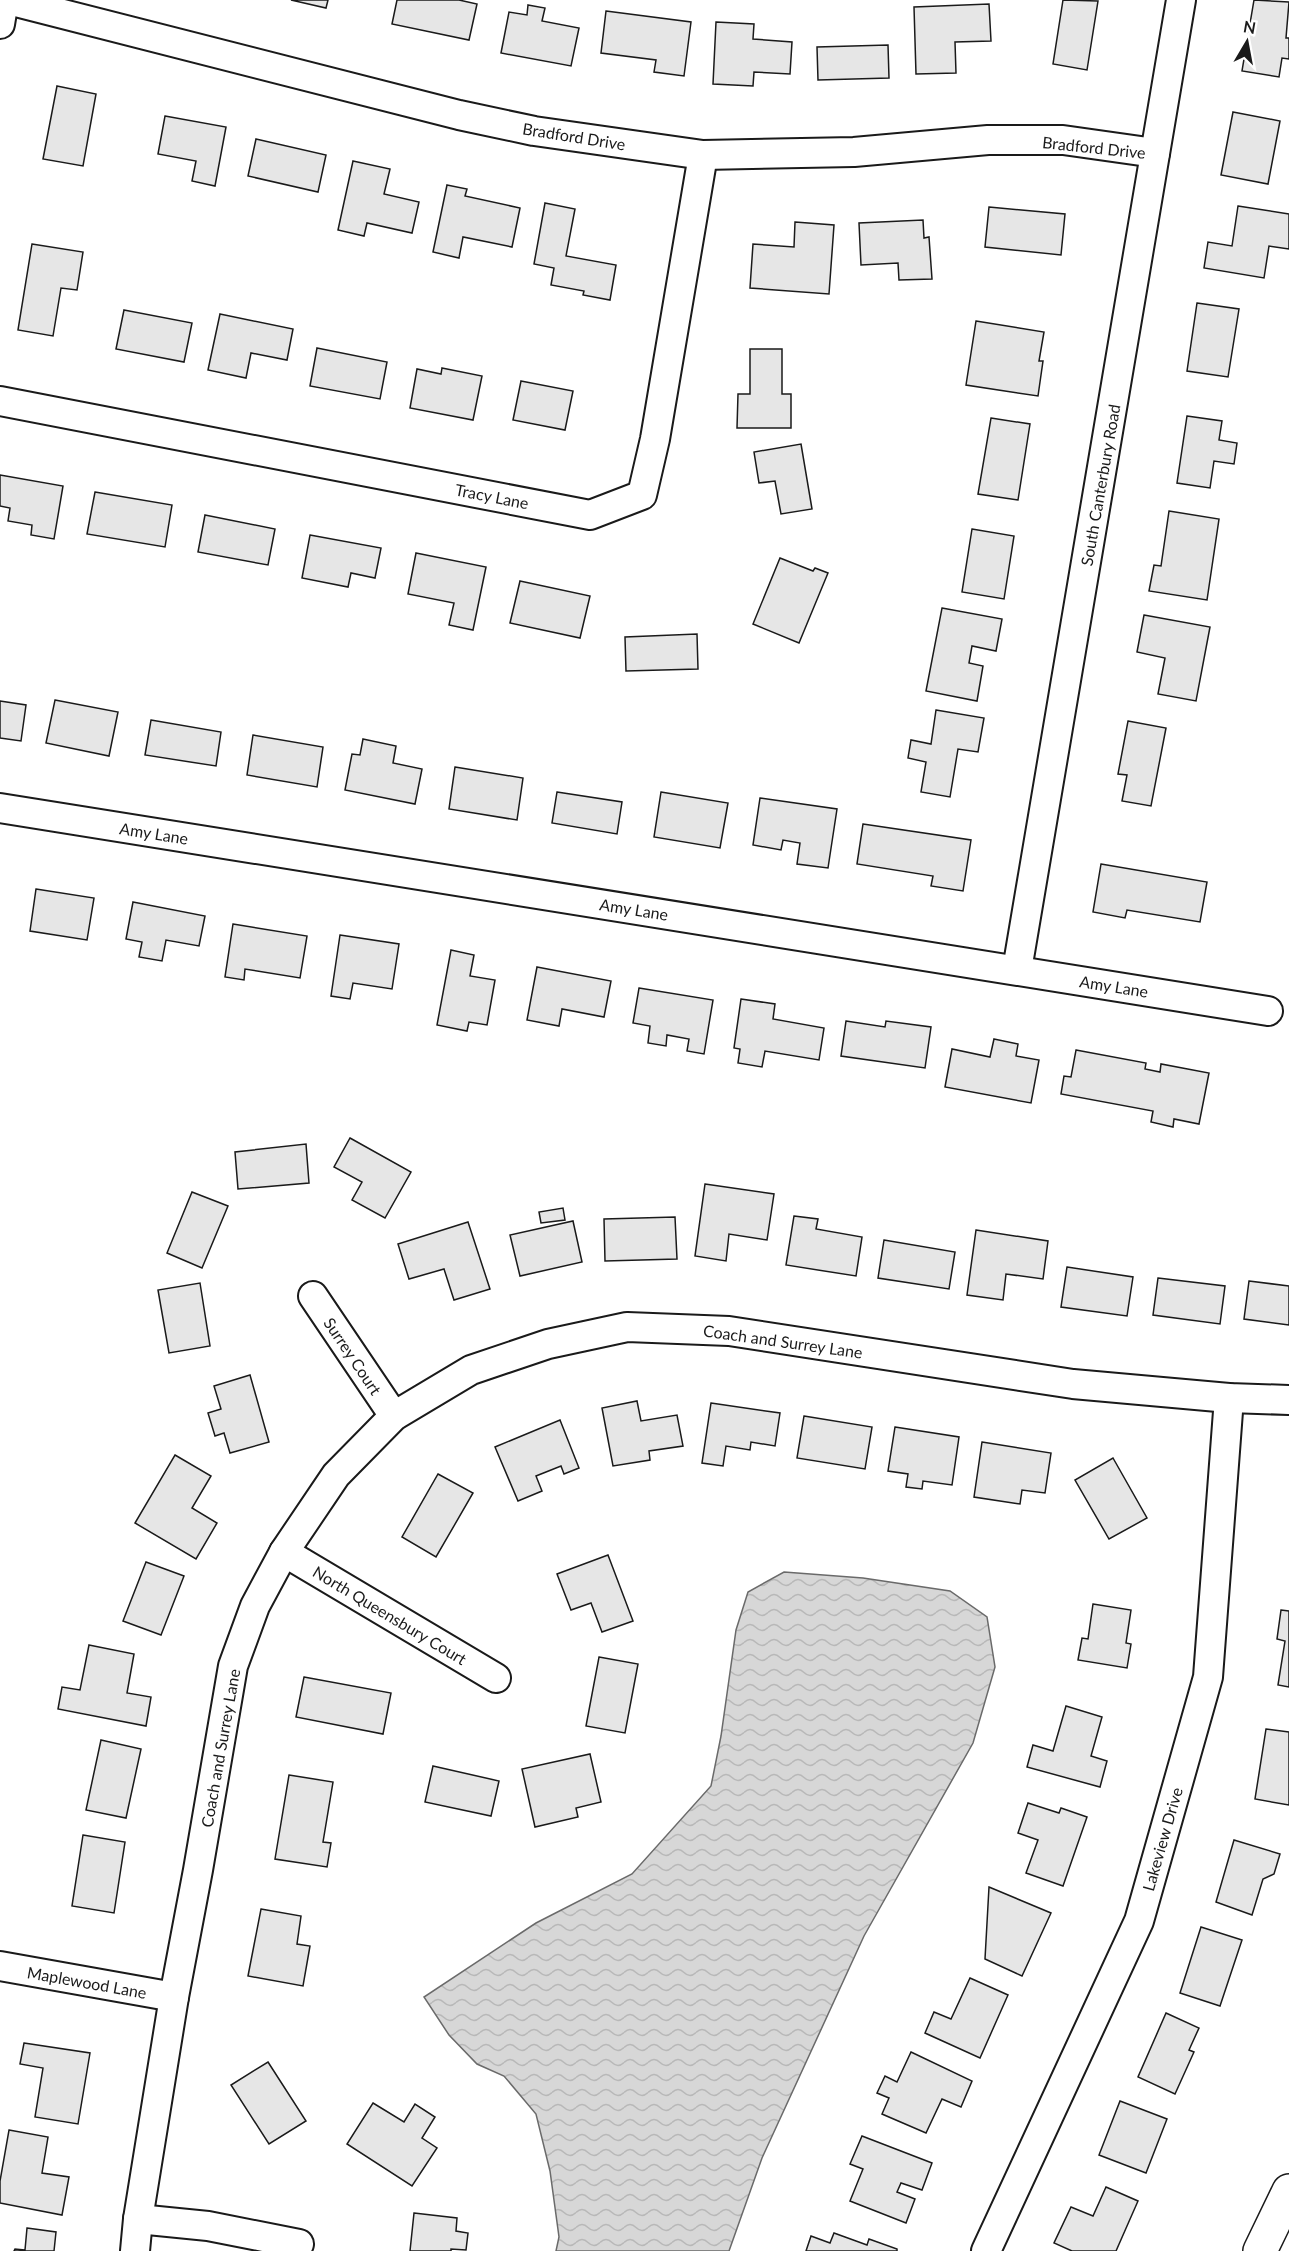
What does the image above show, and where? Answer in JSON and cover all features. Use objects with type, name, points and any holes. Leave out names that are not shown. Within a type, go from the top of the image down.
[{"type":"main road","points":[[1260,2251],[1289,2191]]},
{"type":"street","points":[[0,24],[6,0]]},
{"type":"street","name":"Bradford Drive","points":[[6,0],[459,115],[534,131],[704,155],[854,152],[988,140],[1063,140],[1155,153]]},
{"type":"street","name":"South Canterbury Road","points":[[1017,970],[1181,0]]},
{"type":"street","name":"Tracy Lane","points":[[0,401],[590,515],[642,495],[655,439],[704,155]]},
{"type":"street","name":"Amy Lane","points":[[0,808],[1268,1011]]},
{"type":"street","name":"Surrey Court","points":[[313,1296],[394,1416]]},
{"type":"street","name":"Coach and Surrey Lane","points":[[135,2251],[138,2219],[174,1997],[233,1666],[255,1606],[284,1552],[336,1475],[394,1416],[471,1370],[548,1344],[627,1327],[729,1331],[1072,1384],[1229,1398],[1289,1400]]},
{"type":"street","name":"Lakeview Drive","points":[[986,2251],[1139,1921],[1208,1677],[1229,1398]]},
{"type":"street","name":"North Queensbury Court","points":[[284,1552],[496,1678]]},
{"type":"street","name":"Maplewood Lane","points":[[0,1966],[174,1997]]},
{"type":"street","points":[[138,2219],[208,2226],[299,2244]]},
{"type":"water","points":[[784,1572],[863,1578],[950,1591],[987,1617],[995,1667],[973,1743],[864,1936],[762,2158],[729,2251],[556,2251],[559,2237],[550,2171],[536,2114],[504,2076],[477,2064],[449,2035],[424,1997],[536,1923],[632,1874],[711,1786],[721,1736],[736,1630],[748,1592]]},
{"type":"building","points":[[291,0],[328,0],[326,8]]},
{"type":"building","points":[[397,0],[459,0],[477,4],[469,40],[392,24]]},
{"type":"building","points":[[1063,0],[1098,1],[1087,70],[1053,64]]},
{"type":"building","points":[[1254,0],[1289,2],[1286,38],[1289,38],[1289,59],[1282,58],[1279,77],[1242,71]]},
{"type":"building","points":[[989,4],[991,41],[955,42],[956,73],[916,74],[914,7]]},
{"type":"building","points":[[528,5],[545,8],[542,21],[579,28],[571,66],[501,53],[509,12],[527,15]]},
{"type":"building","points":[[606,11],[691,22],[684,76],[654,72],[656,60],[601,53]]},
{"type":"building","points":[[716,22],[754,24],[753,39],[792,42],[790,74],[754,72],[753,86],[713,84]]},
{"type":"building","points":[[888,45],[889,78],[818,80],[817,47]]},
{"type":"building","points":[[57,86],[96,94],[83,166],[43,159]]},
{"type":"building","points":[[1233,112],[1280,121],[1268,184],[1221,175]]},
{"type":"building","points":[[165,116],[226,127],[215,186],[192,181],[196,161],[158,154]]},
{"type":"building","points":[[256,139],[326,155],[318,192],[248,176]]},
{"type":"building","points":[[353,161],[390,169],[384,194],[419,202],[412,233],[367,223],[364,236],[338,230]]},
{"type":"building","points":[[447,185],[467,189],[465,196],[520,208],[512,247],[463,237],[459,258],[433,252]]},
{"type":"building","points":[[545,203],[575,209],[566,256],[616,265],[610,300],[583,295],[584,291],[551,285],[554,268],[534,264]]},
{"type":"building","points":[[1238,206],[1289,214],[1289,249],[1269,246],[1264,278],[1204,268],[1208,242],[1232,246]]},
{"type":"building","points":[[989,207],[1065,214],[1061,255],[985,247]]},
{"type":"building","points":[[923,220],[924,238],[929,237],[932,279],[899,280],[898,263],[861,265],[859,223]]},
{"type":"building","points":[[795,222],[834,225],[829,294],[750,288],[753,244],[794,247]]},
{"type":"building","points":[[32,244],[83,252],[77,290],[61,288],[53,336],[18,330]]},
{"type":"building","points":[[1197,303],[1239,309],[1228,377],[1187,371]]},
{"type":"building","points":[[124,310],[192,323],[184,362],[116,349]]},
{"type":"building","points":[[220,314],[293,329],[287,360],[251,353],[246,378],[208,370]]},
{"type":"building","points":[[976,321],[1044,332],[1039,361],[1043,361],[1038,396],[966,385]]},
{"type":"building","points":[[317,348],[387,362],[380,399],[310,386]]},
{"type":"building","points":[[750,349],[782,349],[782,394],[791,394],[791,428],[737,428],[738,394],[750,394]]},
{"type":"building","points":[[442,368],[482,376],[473,420],[410,408],[417,369],[441,374]]},
{"type":"building","points":[[521,381],[573,391],[565,430],[513,420]]},
{"type":"building","points":[[1187,416],[1222,421],[1219,440],[1237,443],[1234,464],[1214,461],[1210,488],[1177,483]]},
{"type":"building","points":[[991,418],[1030,424],[1018,500],[978,494]]},
{"type":"building","points":[[801,444],[812,509],[781,514],[775,481],[759,483],[754,452]]},
{"type":"building","points":[[0,475],[63,486],[54,539],[31,535],[32,525],[8,521],[10,508],[0,506]]},
{"type":"building","points":[[95,492],[172,505],[165,547],[87,534]]},
{"type":"building","points":[[1169,511],[1219,519],[1207,600],[1149,591],[1154,565],[1161,566]]},
{"type":"building","points":[[205,515],[275,529],[268,565],[198,552]]},
{"type":"building","points":[[972,529],[1014,536],[1004,599],[962,592]]},
{"type":"building","points":[[310,535],[381,548],[375,578],[351,573],[348,587],[302,578]]},
{"type":"building","points":[[416,553],[486,567],[473,630],[449,625],[454,603],[408,594]]},
{"type":"building","points":[[780,558],[813,571],[815,568],[828,573],[799,643],[753,624]]},
{"type":"building","points":[[520,581],[590,596],[580,638],[510,623]]},
{"type":"building","points":[[942,608],[1002,619],[996,651],[972,646],[969,663],[983,666],[977,701],[926,691]]},
{"type":"building","points":[[1144,615],[1210,627],[1196,701],[1158,694],[1165,658],[1137,652]]},
{"type":"building","points":[[697,634],[698,669],[626,671],[625,637]]},
{"type":"building","points":[[55,700],[118,712],[109,756],[46,743]]},
{"type":"building","points":[[0,701],[26,705],[21,741],[0,738]]},
{"type":"building","points":[[936,710],[984,718],[978,752],[958,749],[950,797],[921,792],[926,762],[908,758],[911,740],[931,744]]},
{"type":"building","points":[[151,720],[221,732],[216,766],[145,755]]},
{"type":"building","points":[[1128,721],[1166,728],[1151,806],[1122,801],[1127,775],[1118,774]]},
{"type":"building","points":[[253,735],[323,747],[317,787],[247,775]]},
{"type":"building","points":[[363,739],[396,746],[393,763],[422,769],[415,804],[345,790],[352,754],[360,755]]},
{"type":"building","points":[[455,767],[523,778],[517,820],[449,809]]},
{"type":"building","points":[[557,792],[622,802],[617,834],[552,823]]},
{"type":"building","points":[[661,792],[728,803],[720,848],[654,837]]},
{"type":"building","points":[[760,798],[837,809],[828,868],[797,864],[800,843],[783,840],[781,850],[753,845]]},
{"type":"building","points":[[863,824],[971,840],[963,891],[931,886],[933,876],[857,864]]},
{"type":"building","points":[[1101,864],[1207,882],[1200,922],[1127,910],[1125,918],[1093,912]]},
{"type":"building","points":[[36,889],[94,898],[87,940],[30,931]]},
{"type":"building","points":[[133,902],[205,916],[199,946],[166,940],[162,961],[139,957],[142,942],[126,939]]},
{"type":"building","points":[[233,924],[307,936],[300,978],[245,969],[244,980],[225,977]]},
{"type":"building","points":[[340,935],[399,944],[392,989],[353,983],[350,999],[331,996]]},
{"type":"building","points":[[451,950],[474,955],[470,976],[495,980],[487,1025],[469,1022],[467,1031],[437,1025]]},
{"type":"building","points":[[537,967],[611,981],[604,1017],[562,1009],[559,1026],[527,1020]]},
{"type":"building","points":[[639,988],[713,1000],[704,1054],[687,1051],[689,1039],[667,1035],[666,1046],[648,1043],[650,1026],[633,1023]]},
{"type":"building","points":[[741,999],[775,1004],[773,1019],[824,1028],[819,1060],[765,1051],[762,1067],[738,1063],[740,1049],[734,1048]]},
{"type":"building","points":[[846,1021],[885,1027],[886,1021],[931,1027],[925,1068],[841,1056]]},
{"type":"building","points":[[994,1039],[1018,1044],[1016,1056],[1039,1060],[1031,1103],[945,1087],[952,1049],[990,1057]]},
{"type":"building","points":[[1076,1050],[1146,1063],[1145,1069],[1160,1072],[1161,1064],[1209,1073],[1199,1124],[1174,1119],[1173,1127],[1151,1122],[1153,1111],[1061,1094],[1064,1076],[1071,1077]]},
{"type":"building","points":[[350,1138],[411,1172],[385,1218],[352,1200],[362,1182],[334,1167]]},
{"type":"building","points":[[306,1144],[309,1183],[238,1189],[235,1152]]},
{"type":"building","points":[[705,1184],[774,1194],[767,1240],[729,1234],[726,1261],[695,1256]]},
{"type":"building","points":[[192,1192],[228,1206],[202,1268],[167,1253]]},
{"type":"building","points":[[563,1208],[565,1220],[541,1223],[539,1212]]},
{"type":"building","points":[[794,1216],[818,1219],[816,1229],[862,1237],[856,1276],[786,1265]]},
{"type":"building","points":[[675,1217],[677,1259],[605,1261],[604,1219]]},
{"type":"building","points":[[573,1221],[582,1262],[520,1276],[510,1235]]},
{"type":"building","points":[[468,1222],[490,1289],[454,1300],[444,1269],[409,1279],[398,1244]]},
{"type":"building","points":[[976,1230],[1048,1241],[1043,1279],[1006,1274],[1003,1300],[967,1295]]},
{"type":"building","points":[[884,1240],[955,1252],[949,1289],[878,1278]]},
{"type":"building","points":[[1067,1267],[1133,1277],[1127,1316],[1061,1307]]},
{"type":"building","points":[[1158,1278],[1225,1286],[1220,1324],[1153,1315]]},
{"type":"building","points":[[1249,1281],[1289,1286],[1289,1325],[1244,1319]]},
{"type":"building","points":[[200,1283],[210,1346],[169,1353],[158,1290]]},
{"type":"building","points":[[250,1375],[269,1442],[230,1453],[224,1433],[215,1436],[208,1413],[221,1409],[214,1386]]},
{"type":"building","points":[[637,1401],[641,1421],[677,1415],[683,1446],[649,1451],[650,1460],[613,1466],[602,1408]]},
{"type":"building","points":[[711,1403],[780,1413],[775,1446],[751,1442],[750,1450],[726,1446],[723,1466],[702,1463]]},
{"type":"building","points":[[804,1416],[872,1427],[865,1469],[797,1458]]},
{"type":"building","points":[[560,1420],[579,1468],[564,1474],[561,1466],[536,1476],[542,1491],[518,1501],[495,1447]]},
{"type":"building","points":[[895,1427],[959,1437],[952,1485],[923,1481],[922,1489],[906,1487],[908,1474],[888,1471]]},
{"type":"building","points":[[982,1442],[1051,1453],[1045,1493],[1022,1490],[1020,1504],[974,1497]]},
{"type":"building","points":[[175,1455],[211,1476],[192,1508],[217,1523],[196,1559],[135,1523]]},
{"type":"building","points":[[1113,1458],[1147,1518],[1109,1539],[1075,1480]]},
{"type":"building","points":[[438,1474],[473,1493],[436,1557],[402,1537]]},
{"type":"building","points":[[608,1555],[633,1621],[602,1632],[591,1603],[571,1610],[557,1574]]},
{"type":"building","points":[[146,1562],[184,1576],[161,1635],[123,1621]]},
{"type":"building","points":[[1093,1604],[1131,1610],[1126,1643],[1131,1644],[1127,1668],[1078,1660],[1082,1638],[1088,1639]]},
{"type":"building","points":[[1281,1610],[1289,1611],[1289,1687],[1278,1685],[1285,1641],[1277,1639]]},
{"type":"building","points":[[89,1645],[134,1654],[127,1693],[151,1697],[146,1726],[58,1709],[62,1687],[80,1690]]},
{"type":"building","points":[[599,1657],[638,1664],[625,1733],[586,1726]]},
{"type":"building","points":[[304,1677],[391,1693],[383,1734],[296,1717]]},
{"type":"building","points":[[1066,1706],[1102,1717],[1091,1756],[1107,1761],[1100,1787],[1027,1767],[1033,1745],[1053,1751]]},
{"type":"building","points":[[1266,1729],[1289,1732],[1289,1805],[1255,1799]]},
{"type":"building","points":[[101,1740],[141,1749],[126,1818],[86,1810]]},
{"type":"building","points":[[590,1754],[601,1802],[576,1808],[578,1817],[535,1827],[522,1769]]},
{"type":"building","points":[[433,1766],[499,1781],[491,1816],[425,1802]]},
{"type":"building","points":[[289,1775],[333,1782],[323,1842],[331,1843],[327,1867],[275,1859]]},
{"type":"building","points":[[1028,1803],[1059,1813],[1061,1808],[1087,1817],[1063,1886],[1026,1873],[1038,1840],[1018,1833]]},
{"type":"building","points":[[83,1835],[125,1842],[114,1913],[72,1906]]},
{"type":"building","points":[[1234,1840],[1280,1854],[1274,1874],[1263,1879],[1252,1915],[1216,1902]]},
{"type":"building","points":[[989,1887],[1051,1913],[1022,1976],[985,1959]]},
{"type":"building","points":[[261,1909],[301,1916],[297,1944],[310,1946],[303,1986],[248,1976]]},
{"type":"building","points":[[1201,1927],[1242,1940],[1220,2006],[1180,1993]]},
{"type":"building","points":[[970,1978],[1008,1995],[980,2058],[925,2033],[934,2012],[951,2019]]},
{"type":"building","points":[[1166,2013],[1199,2028],[1189,2050],[1194,2052],[1175,2094],[1138,2077]]},
{"type":"building","points":[[24,2043],[90,2053],[78,2124],[35,2117],[43,2068],[20,2064]]},
{"type":"building","points":[[911,2052],[972,2081],[961,2107],[942,2099],[926,2133],[882,2114],[889,2098],[877,2093],[885,2076],[897,2082]]},
{"type":"building","points":[[268,2062],[306,2121],[269,2144],[231,2085]]},
{"type":"building","points":[[1120,2101],[1167,2119],[1146,2173],[1099,2155]]},
{"type":"building","points":[[373,2103],[404,2122],[415,2104],[435,2117],[422,2138],[437,2148],[412,2186],[347,2144]]},
{"type":"building","points":[[9,2130],[48,2137],[42,2173],[69,2177],[62,2215],[0,2203],[0,2181]]},
{"type":"building","points":[[862,2136],[932,2163],[922,2190],[901,2183],[897,2192],[915,2199],[906,2223],[850,2201],[863,2169],[850,2164]]},
{"type":"building","points":[[1106,2187],[1138,2201],[1116,2251],[1072,2251],[1054,2243],[1071,2207],[1093,2216]]},
{"type":"building","points":[[414,2213],[457,2218],[456,2231],[468,2233],[466,2250],[410,2251]]},
{"type":"building","points":[[27,2228],[56,2232],[54,2251],[14,2251],[15,2249],[25,2250]]},
{"type":"building","points":[[834,2233],[867,2245],[869,2239],[897,2249],[897,2251],[806,2251],[811,2236],[830,2243]]}]
